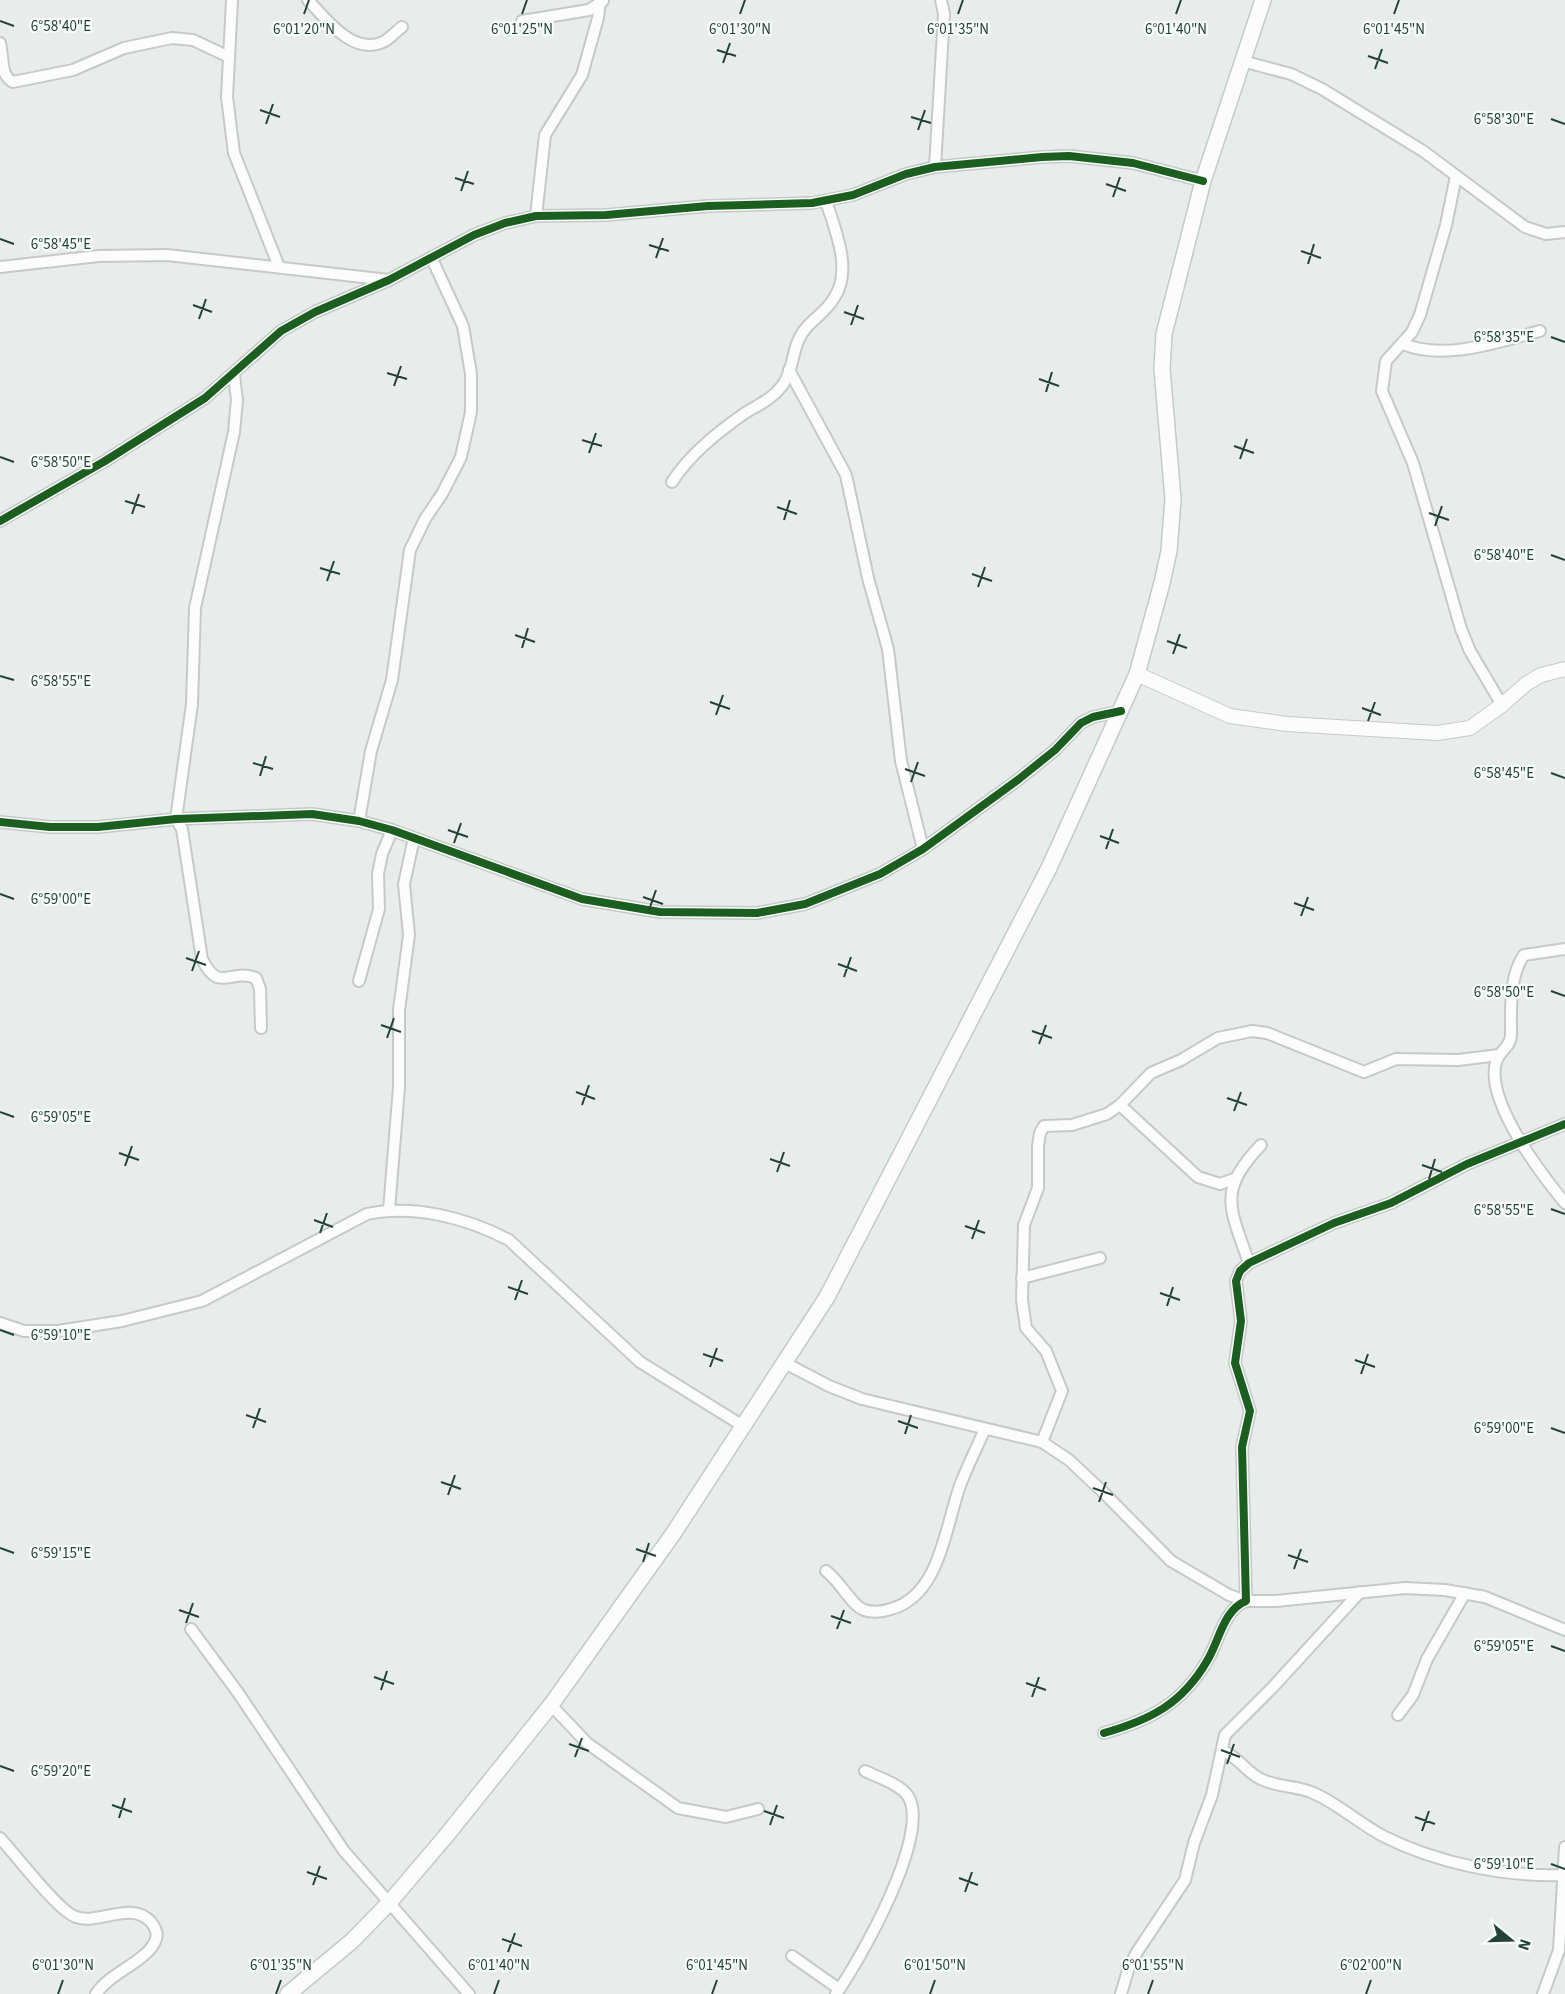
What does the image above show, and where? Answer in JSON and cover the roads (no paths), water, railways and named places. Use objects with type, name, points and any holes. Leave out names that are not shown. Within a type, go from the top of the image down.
[{"type":"main road","points":[[288,1994],[352,1941],[389,1903],[550,1705],[635,1590],[785,1363],[855,1247],[1049,868],[1137,674],[1169,551],[1173,499],[1162,369],[1164,334],[1203,180],[1263,0]]},
{"type":"street","points":[[232,0],[227,97],[234,153],[279,267]]},
{"type":"street","points":[[308,0],[339,33],[352,40],[383,43],[402,27]]},
{"type":"street","points":[[935,167],[944,14],[941,0]]},
{"type":"street","points":[[522,21],[572,14],[601,1]]},
{"type":"street","points":[[536,216],[545,135],[582,75],[601,1]]},
{"type":"street","points":[[0,43],[0,73],[4,79],[13,82],[73,70],[124,48],[172,38],[193,40],[229,57]]},
{"type":"street","points":[[1242,61],[1291,74],[1322,89],[1392,131],[1525,227],[1546,234],[1565,232]]},
{"type":"street","points":[[0,520],[162,426],[205,398],[234,375],[281,331],[315,312],[432,259],[474,235],[536,216],[606,215],[708,206],[826,201],[853,195],[906,174],[935,167],[1069,156],[1133,163],[1203,180]]},
{"type":"street","points":[[1456,176],[1446,225],[1420,315],[1403,344],[1386,361],[1382,391],[1413,463],[1461,629],[1470,651],[1502,705]]},
{"type":"street","points":[[672,482],[685,463],[716,436],[772,396],[783,384],[789,370],[795,343],[836,296],[842,278],[838,238],[826,201]]},
{"type":"street","points":[[0,267],[99,256],[167,255],[389,280]]},
{"type":"street","points":[[360,821],[371,751],[392,680],[410,550],[461,457],[471,412],[471,374],[463,326],[432,259]]},
{"type":"street","points":[[1403,344],[1430,351],[1448,350],[1499,342],[1540,331]]},
{"type":"street","points":[[789,370],[846,475],[867,578],[888,650],[901,761],[923,849]]},
{"type":"street","points":[[234,375],[237,400],[234,432],[195,608],[191,715],[176,819],[182,829],[202,959],[208,971],[220,979],[241,976],[256,978],[260,989],[261,1028]]},
{"type":"street","points":[[1137,674],[1230,716],[1287,724],[1456,732],[1470,728],[1541,675],[1565,669]]},
{"type":"street","points":[[0,822],[50,827],[98,826],[176,819],[312,814],[360,821],[392,830],[582,899],[660,912],[757,913],[805,904],[880,874],[923,849],[1019,779],[1055,750],[1081,723],[1093,717],[1121,711]]},
{"type":"street","points":[[359,981],[379,909],[378,874],[382,854],[392,830]]},
{"type":"street","points":[[389,1210],[399,1087],[399,1010],[409,935],[404,884],[414,838]]},
{"type":"street","points":[[1565,949],[1524,955],[1518,963],[1510,1010],[1511,1039],[1496,1062],[1498,1093],[1521,1143],[1565,1203]]},
{"type":"street","points":[[1042,1442],[1062,1391],[1046,1351],[1026,1328],[1022,1278],[1024,1226],[1038,1188],[1040,1133],[1044,1126],[1072,1125],[1095,1119],[1120,1105],[1159,1068],[1181,1060],[1218,1038],[1234,1033],[1252,1031],[1267,1033],[1364,1072],[1396,1059],[1458,1060],[1499,1055]]},
{"type":"street","points":[[1120,1105],[1198,1177],[1221,1184],[1234,1179]]},
{"type":"street","points":[[1246,1601],[1242,1447],[1250,1412],[1235,1363],[1241,1321],[1236,1281],[1240,1271],[1249,1263],[1334,1222],[1391,1203],[1467,1164],[1565,1124]]},
{"type":"street","points":[[1249,1263],[1233,1218],[1230,1197],[1234,1179],[1242,1165],[1261,1145]]},
{"type":"street","points":[[0,1323],[24,1331],[58,1331],[122,1321],[202,1301],[368,1214],[389,1210],[458,1221],[486,1228],[509,1240],[640,1362],[743,1426]]},
{"type":"street","points":[[1022,1278],[1100,1258]]},
{"type":"street","points":[[785,1363],[829,1386],[862,1399],[1042,1442],[1069,1460],[1171,1561],[1228,1595],[1246,1601],[1276,1601],[1405,1588],[1465,1593],[1485,1597],[1565,1630]]},
{"type":"street","points":[[826,1571],[838,1580],[855,1605],[864,1610],[889,1610],[906,1604],[917,1596],[929,1578],[961,1483],[985,1429]]},
{"type":"street","points":[[1121,1994],[1129,1967],[1137,1952],[1185,1880],[1194,1843],[1212,1795],[1225,1735],[1272,1688],[1360,1592]]},
{"type":"street","points":[[1398,1715],[1413,1695],[1427,1659],[1465,1593]]},
{"type":"street","points":[[1104,1732],[1150,1718],[1181,1695],[1208,1660],[1235,1607],[1246,1601]]},
{"type":"street","points":[[191,1629],[239,1694],[344,1851],[469,1994]]},
{"type":"street","points":[[550,1705],[587,1743],[678,1808],[726,1817],[758,1809]]},
{"type":"street","points":[[1223,1751],[1233,1756],[1260,1779],[1312,1792],[1385,1837],[1408,1846],[1457,1863],[1492,1870],[1527,1875],[1562,1875]]},
{"type":"street","points":[[792,1956],[838,1991],[874,1933],[901,1867],[911,1828],[912,1810],[908,1797],[900,1788],[865,1771]]},
{"type":"street","points":[[0,1838],[68,1914],[89,1919],[122,1912],[137,1914],[147,1918],[155,1926],[157,1938],[152,1946],[135,1962],[110,1977],[96,1994]]},
{"type":"street","points":[[1543,1994],[1559,1950],[1565,1846]]}]
